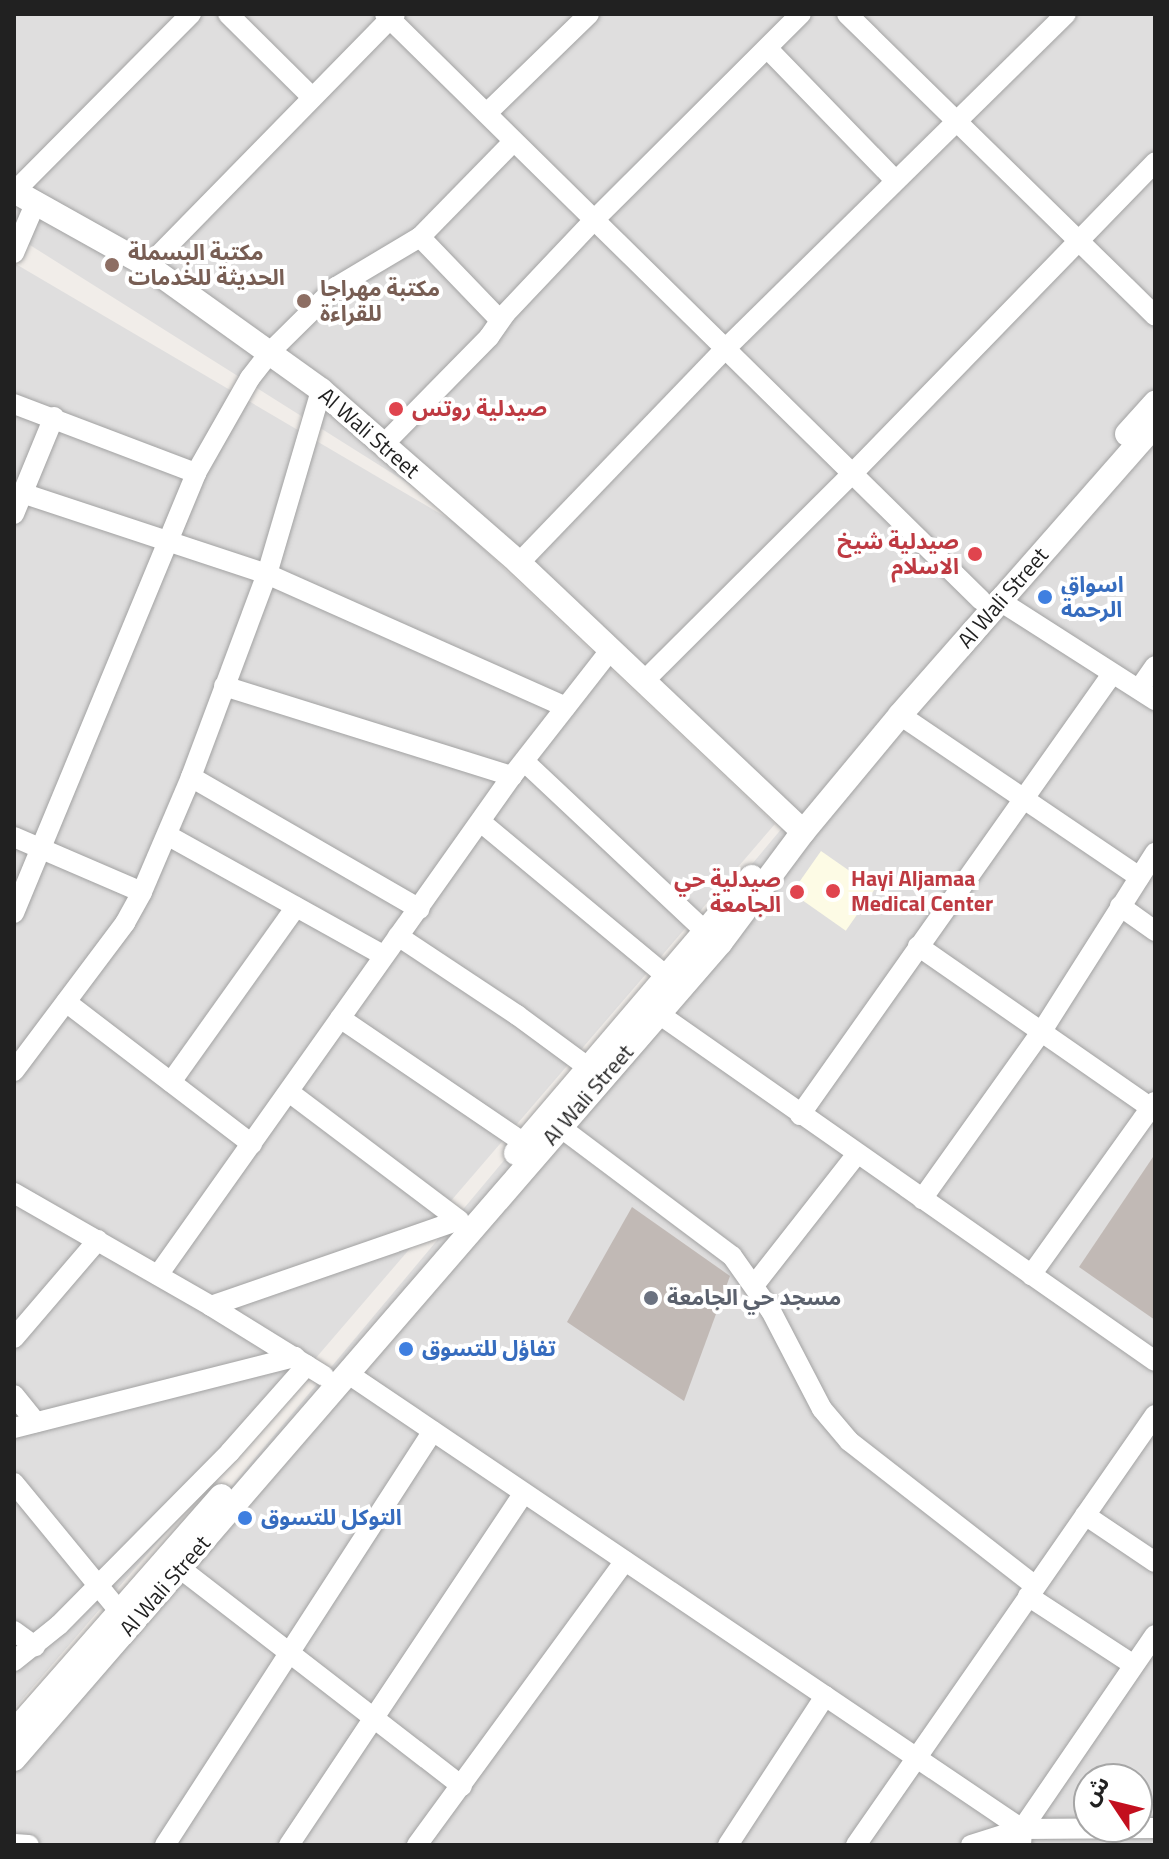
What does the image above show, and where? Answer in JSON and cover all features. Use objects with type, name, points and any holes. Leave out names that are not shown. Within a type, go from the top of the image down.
[{"type":"street","points":[[228,14],[312,97]]},
{"type":"street","points":[[487,113],[589,14]]},
{"type":"street","points":[[384,444],[489,337],[500,320],[594,220],[801,14]]},
{"type":"street","points":[[847,14],[1155,316]]},
{"type":"street","points":[[519,563],[725,349],[1066,14]]},
{"type":"street","points":[[14,253],[22,195],[186,16]]},
{"type":"street","points":[[148,266],[390,16],[513,142],[852,474],[990,601],[1147,695],[1155,666]]},
{"type":"street","points":[[768,49],[895,180]]},
{"type":"street","points":[[14,913],[196,473],[223,421],[270,352],[336,287],[420,237],[513,142]]},
{"type":"street","points":[[643,682],[852,474],[1155,162]]},
{"type":"street","name":"Al Wali Street","points":[[22,195],[148,266],[321,390],[519,563],[797,828]]},
{"type":"street","points":[[420,237],[500,320]]},
{"type":"street","points":[[14,1071],[125,923],[142,892],[191,777],[267,574],[321,390]]},
{"type":"street","name":"Al Wali Street","points":[[14,1759],[181,1569],[318,1368],[560,1127],[659,1014],[721,942],[797,828],[1155,403]]},
{"type":"street","points":[[14,404],[196,473]]},
{"type":"street","points":[[14,514],[54,417]]},
{"type":"street","name":"Al Wali Street","points":[[19,1719],[120,1612],[318,1368],[459,1220],[705,931],[900,715],[990,601],[1155,425]]},
{"type":"street","points":[[22,493],[169,539],[267,574],[566,707]]},
{"type":"street","points":[[158,1275],[398,936],[609,652]]},
{"type":"street","points":[[800,1115],[1112,674]]},
{"type":"street","points":[[224,686],[519,770],[705,931]]},
{"type":"street","points":[[900,715],[1139,877]]},
{"type":"street","points":[[191,777],[420,909]]},
{"type":"street","points":[[482,823],[666,976]]},
{"type":"street","points":[[167,835],[384,956]]},
{"type":"street","points":[[14,837],[142,892]]},
{"type":"street","points":[[922,1199],[1042,1031],[1155,853]]},
{"type":"street","points":[[1120,906],[1155,931]]},
{"type":"street","points":[[171,1082],[296,907]]},
{"type":"street","points":[[398,936],[517,1015],[589,1068]]},
{"type":"street","points":[[918,946],[1153,1105],[1031,1275]]},
{"type":"street","points":[[66,1002],[252,1144]]},
{"type":"street","points":[[659,1014],[1155,1361]]},
{"type":"street","points":[[340,1018],[524,1143]]},
{"type":"street","points":[[289,1092],[459,1220]]},
{"type":"street","points":[[560,1127],[732,1256],[755,1284],[822,1409],[849,1441],[1032,1591],[1134,1665]]},
{"type":"street","points":[[755,1284],[857,1154]]},
{"type":"street","points":[[14,1193],[433,1431],[915,1757],[1022,1837]]},
{"type":"street","points":[[211,1306],[459,1220]]},
{"type":"street","points":[[14,1338],[98,1240]]},
{"type":"street","points":[[14,1428],[318,1368]]},
{"type":"street","points":[[14,1661],[35,1646],[318,1368]]},
{"type":"street","points":[[14,1395],[36,1422]]},
{"type":"street","points":[[856,1845],[1155,1415]]},
{"type":"street","points":[[165,1845],[433,1431]]},
{"type":"street","points":[[14,1483],[120,1612]]},
{"type":"street","points":[[289,1845],[524,1493]]},
{"type":"street","points":[[14,1519],[28,1502]]},
{"type":"street","points":[[1085,1515],[1155,1562]]},
{"type":"street","points":[[417,1845],[625,1561]]},
{"type":"street","points":[[181,1569],[462,1786]]},
{"type":"street","points":[[14,1631],[35,1646]]},
{"type":"street","points":[[1022,1837],[1155,1635]]},
{"type":"street","points":[[728,1845],[825,1696]]},
{"type":"street","points":[[971,1845],[1022,1837],[1155,1828]]},
{"type":"street","points":[[14,1844],[29,1845]]},
{"type":"shaded area","points":[[14,14],[1155,14],[1155,1845],[14,1845],[14,1746],[788,821],[460,516],[14,235]]},
{"type":"shaded area","points":[[14,263],[456,523],[775,824],[14,1709]]},
{"type":"shaded area","name":"Hayi Aljamaa Medical Center","points":[[821,851],[875,889],[846,931],[792,893]]},
{"type":"building","points":[[1155,1154],[1155,1320],[1079,1267]]},
{"type":"building","name":"مسجد حي الجامعة","points":[[632,1207],[730,1276],[684,1401],[567,1322]]},
{"type":"place","name":"مكتبة البسملة الحديثة للخدمات","points":[[112,265]]},
{"type":"place","name":"مكتبة مهراجا للقراءة","points":[[304,301]]},
{"type":"place","name":"صيدلية روتس","points":[[396,409]]},
{"type":"place","name":"صيدلية شيخ الاسلام","points":[[975,554]]},
{"type":"place","name":"اسواق الرحمة","points":[[1045,597]]},
{"type":"place","name":"Hayi Aljamaa Medical Center","points":[[833,891]]},
{"type":"place","name":"صيدلية حي الجامعة","points":[[797,892]]},
{"type":"place","name":"مسجد حي الجامعة","points":[[651,1298]]},
{"type":"place","name":"تفاؤل للتسوق","points":[[406,1349]]},
{"type":"place","name":"التوكل للتسوق","points":[[245,1518]]}]
